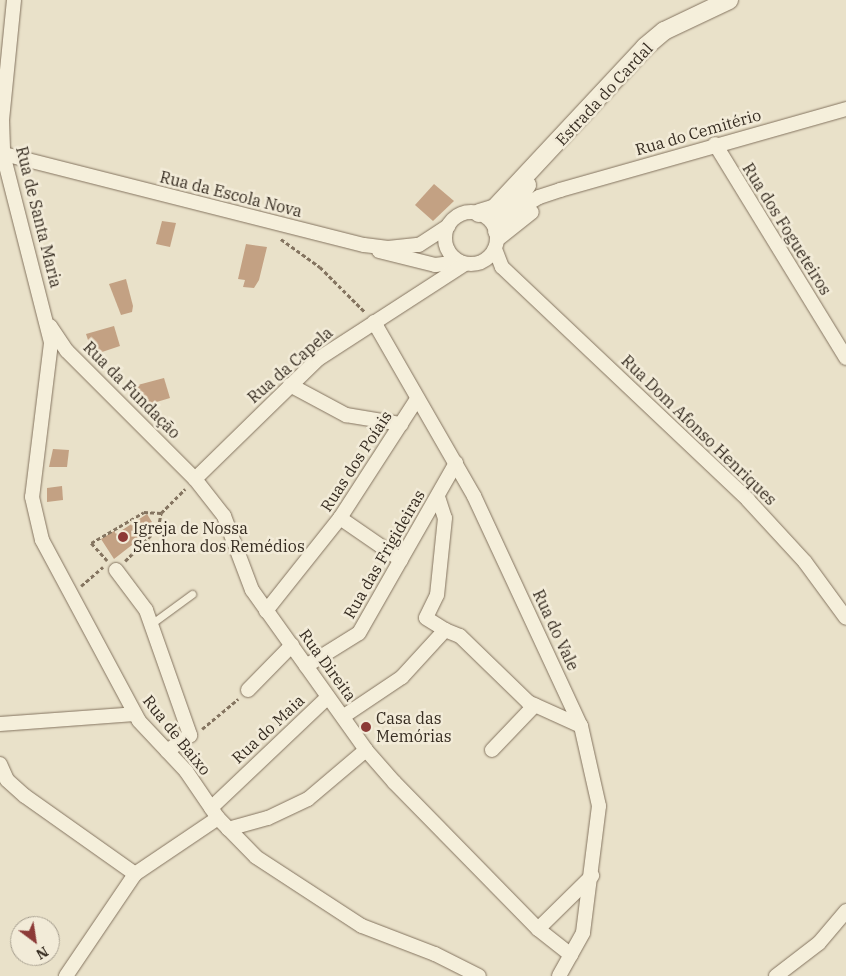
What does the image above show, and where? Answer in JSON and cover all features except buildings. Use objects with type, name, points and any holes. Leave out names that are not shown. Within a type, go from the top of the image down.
[{"type":"street","name":"Rua de Santa Maria","points":[[14,0],[2,120],[1,154],[48,323]]},
{"type":"street","name":"Estrada do Cardal","points":[[495,229],[495,208],[537,167],[645,47],[664,32],[729,0]]},
{"type":"street","name":"Rua do Cemitério","points":[[495,229],[539,198],[560,190],[714,144],[846,109]]},
{"type":"street","name":"Rua dos Fogueteiros","points":[[714,144],[846,358]]},
{"type":"street","name":"Rua da Escola Nova","points":[[1,154],[364,245],[388,248],[419,245],[448,226]]},
{"type":"street","name":"Estrada do Cardal","points":[[495,229],[537,167]]},
{"type":"street","name":"Rua do Cemitério","points":[[495,229],[560,190]]},
{"type":"street","points":[[364,245],[397,258],[435,265],[466,264],[486,260],[495,229],[461,214],[448,226],[445,242],[448,251],[466,264]]},
{"type":"street","name":"Rua Dom Afonso Henriques","points":[[495,229],[502,266],[748,500],[805,562],[846,618]]},
{"type":"street","name":"Rua Dom Afonso Henriques","points":[[466,264],[514,278]]},
{"type":"street","name":"Rua da Capela","points":[[195,479],[318,359],[374,322],[420,296],[466,264]]},
{"type":"street","name":"Rua da Capela","points":[[420,296],[435,278],[435,265]]},
{"type":"street","name":"Rua do Vale","points":[[374,322],[417,399],[456,463],[581,726],[599,806],[592,876],[583,933],[563,974]]},
{"type":"street","name":"Rua da Fundação","points":[[48,323],[67,351],[195,479]]},
{"type":"street","name":"Rua de Baixo","points":[[48,323],[50,343],[32,497],[42,540],[135,714],[186,771],[214,813],[256,857],[362,926],[435,954],[479,976]]},
{"type":"street","points":[[290,385],[346,415],[401,424]]},
{"type":"street","name":"Ruas dos Poíais","points":[[266,611],[340,518],[417,399]]},
{"type":"street","name":"Rua das Frigideiras","points":[[306,666],[359,633],[456,463]]},
{"type":"street","name":"Rua Direita","points":[[195,479],[224,516],[252,590],[328,697],[344,716],[366,750],[394,782],[538,929],[571,956]]},
{"type":"street","points":[[438,496],[445,518],[437,595],[426,618],[445,630],[460,636],[528,702],[581,726]]},
{"type":"street","points":[[340,518],[401,560]]},
{"type":"street","points":[[116,570],[146,610],[190,735],[167,751]]},
{"type":"street","points":[[344,716],[402,677],[445,630]]},
{"type":"street","points":[[248,690],[292,645]]},
{"type":"street","name":"Rua do Maia","points":[[134,874],[214,813],[328,697]]},
{"type":"street","points":[[492,750],[535,705]]},
{"type":"street","points":[[0,724],[135,714]]},
{"type":"street","points":[[228,828],[268,818],[308,799],[366,750]]},
{"type":"street","points":[[0,764],[7,780],[25,796],[134,874],[66,976]]},
{"type":"street","points":[[538,929],[592,876]]},
{"type":"street","points":[[776,976],[819,943],[846,911]]},
{"type":"lane","points":[[151,624],[192,594]]},
{"type":"path","points":[[276,236],[320,267],[374,322]]},
{"type":"path","points":[[116,570],[158,528],[161,513],[195,479]]},
{"type":"path","points":[[70,595],[109,563],[91,543],[144,512],[161,513]]},
{"type":"path","points":[[190,735],[222,714],[248,690]]},
{"type":"place","name":"Igreja de Nossa Senhora dos Remédios","points":[[123,537]]},
{"type":"place","name":"Casa das Memórias","points":[[366,727]]}]
